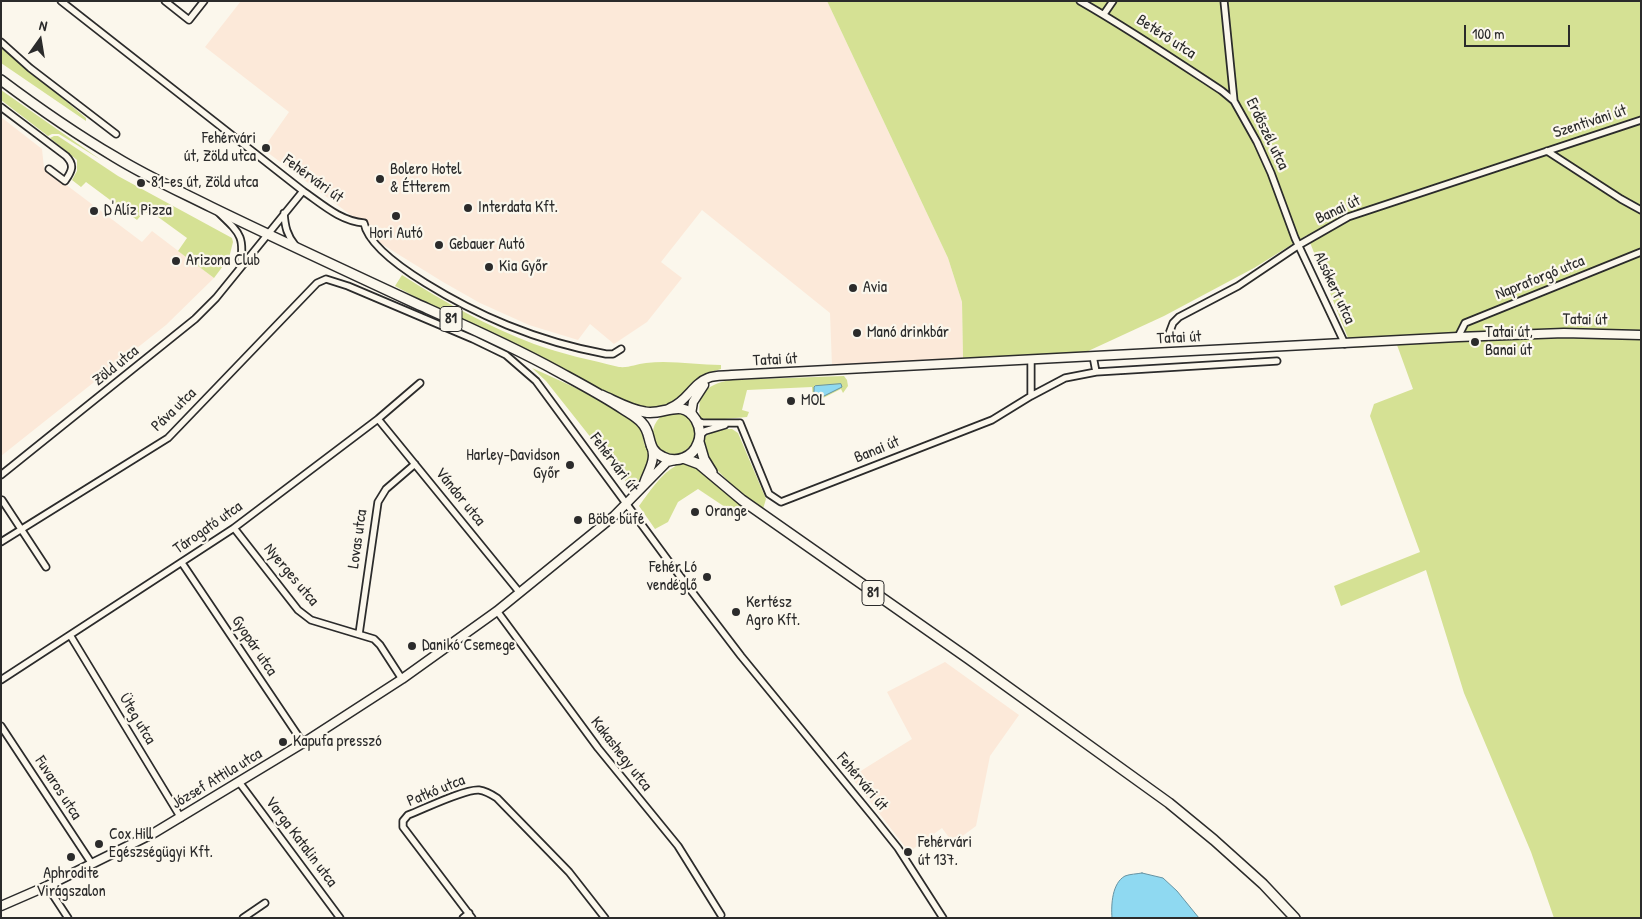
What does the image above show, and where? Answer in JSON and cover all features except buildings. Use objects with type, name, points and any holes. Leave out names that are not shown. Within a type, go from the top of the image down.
[{"type":"main road","name":"81","points":[[1,80],[115,157],[298,249],[505,344],[601,395],[640,411],[653,413],[664,410],[684,410],[694,417],[704,459],[715,476]]},
{"type":"main road","name":"81","points":[[601,395],[641,422],[647,430],[649,441],[660,456],[699,464],[742,500],[970,659],[1016,695],[1169,803],[1256,878],[1295,918]]},
{"type":"main road","points":[[649,441],[650,422],[664,410]]},
{"type":"main road","points":[[679,459],[695,449],[699,439]]},
{"type":"street","name":"Fehérvári út","points":[[61,1],[303,191],[340,217],[353,222],[364,223],[372,241],[398,265],[467,306],[507,325],[564,345],[606,354],[613,354],[621,349]]},
{"type":"street","points":[[165,1],[189,20],[204,1]]},
{"type":"street","name":"Betérő utca","points":[[1080,1],[1104,14],[1222,91],[1234,101]]},
{"type":"street","points":[[1104,14],[1113,1]]},
{"type":"street","name":"Erdőszél utca","points":[[1224,1],[1234,101],[1261,150],[1299,245]]},
{"type":"street","points":[[1,42],[30,68],[116,134]]},
{"type":"street","points":[[1,107],[66,156],[72,165],[72,169],[65,181],[49,169]]},
{"type":"street","name":"Szentiváni út","points":[[1547,151],[1641,120]]},
{"type":"street","points":[[1547,151],[1641,210]]},
{"type":"street","name":"Banai út","points":[[1167,339],[1173,323],[1179,318],[1238,286],[1299,245],[1348,217],[1547,151]]},
{"type":"street","name":"Zöld utca","points":[[1,475],[195,319],[216,298],[303,191]]},
{"type":"street","points":[[212,207],[229,223],[242,240],[243,248],[239,270]]},
{"type":"street","points":[[284,213],[285,229],[288,237],[298,249]]},
{"type":"street","name":"Alsókert utca","points":[[1299,245],[1345,344]]},
{"type":"street","name":"Napraforgó utca","points":[[1458,337],[1465,323],[1641,252]]},
{"type":"street","name":"Fehérvári út","points":[[322,280],[330,280],[348,286],[473,339],[506,355],[536,381],[741,656],[886,833],[942,918]]},
{"type":"street","name":"Páva utca","points":[[1,542],[168,438],[306,294],[322,280]]},
{"type":"street","name":"Tatai út","points":[[664,410],[684,401],[706,380],[719,377],[1458,337],[1564,333],[1641,335]]},
{"type":"street","points":[[1093,356],[1096,372]]},
{"type":"street","points":[[1030,360],[1031,396]]},
{"type":"street","name":"Tatai út","points":[[1031,396],[1064,378],[1096,372],[1277,361]]},
{"type":"street","points":[[719,377],[708,382],[699,391],[693,402],[694,417],[704,423],[740,423]]},
{"type":"street","name":"Tárogató utca","points":[[1,680],[234,528],[378,419],[420,383]]},
{"type":"street","name":"Banai út","points":[[740,423],[769,494],[781,502],[992,420],[1031,396]]},
{"type":"street","name":"Vándor utca","points":[[378,419],[520,593]]},
{"type":"street","points":[[699,439],[710,429],[740,423]]},
{"type":"street","name":"József Attila utca","points":[[644,485],[653,458],[653,451],[649,441]]},
{"type":"street","name":"József Attila utca","points":[[1,906],[48,886],[132,845],[181,818],[402,680],[520,593],[614,516],[667,462],[679,459]]},
{"type":"street","name":"Lovas utca","points":[[359,634],[378,502],[386,489],[415,464]]},
{"type":"street","points":[[2,500],[46,567]]},
{"type":"street","name":"Nyerges utca","points":[[234,528],[298,610],[311,620],[374,639],[380,645],[402,680]]},
{"type":"street","name":"Gyopár utca","points":[[182,563],[303,743]]},
{"type":"street","name":"Kakashegy utca","points":[[497,611],[598,748],[678,846],[721,915]]},
{"type":"street","name":"Üteg utca","points":[[70,635],[181,818]]},
{"type":"street","name":"Fuvaros utca","points":[[1,726],[92,864]]},
{"type":"street","name":"Varga Katalin utca","points":[[239,782],[340,918]]},
{"type":"street","name":"Patkó utca","points":[[470,916],[403,827],[403,820],[408,815],[467,792],[478,790],[488,792],[503,805],[569,872],[605,918]]},
{"type":"street","points":[[48,886],[68,918]]},
{"type":"street","points":[[243,918],[265,903]]},
{"type":"street","points":[[463,918],[470,916]]},
{"type":"shaded area","points":[[241,1],[827,1],[948,258],[962,302],[963,358],[832,366],[830,313],[702,210],[661,262],[682,278],[647,322],[614,344],[590,324],[578,340],[529,325],[480,303],[380,243],[352,216],[263,149],[289,112],[205,47]]},
{"type":"shaded area","points":[[1,117],[42,149],[44,168],[142,242],[152,231],[214,278],[166,325],[1,456]]},
{"type":"shaded area","points":[[945,662],[1019,715],[990,756],[976,826],[953,843],[942,828],[909,852],[851,777],[912,739],[887,692]]},
{"type":"green space","points":[[827,1],[1641,1],[1641,918],[1554,918],[1531,852],[1464,693],[1426,570],[1341,606],[1334,586],[1420,552],[1370,416],[1374,404],[1413,389],[1397,345],[1352,348],[1307,235],[1254,268],[1164,316],[1086,352],[963,358],[962,302],[948,258]]},
{"type":"green space","points":[[1,47],[86,118],[86,121],[1,63]]},
{"type":"green space","points":[[1,90],[101,160],[59,134],[48,136],[1,100]]},
{"type":"green space","points":[[58,136],[118,176],[232,238],[233,242],[229,258],[214,278],[178,251],[187,238],[154,214],[144,212],[137,220],[86,182],[81,187],[72,180],[77,171],[77,160],[50,138]]},
{"type":"green space","points":[[402,275],[450,304],[483,321],[517,337],[555,351],[619,367],[665,362],[721,365],[721,369],[708,373],[695,383],[684,396],[674,402],[649,409],[639,407],[610,394],[513,343],[445,313],[395,286]]},
{"type":"green space","points":[[532,368],[588,394],[641,427],[649,459],[647,468],[637,481],[630,487],[546,381]]},
{"type":"green space","points":[[844,376],[848,386],[843,393],[841,389],[813,403],[812,387],[747,390],[742,410],[749,412],[747,417],[713,420],[700,418],[700,402],[704,392],[721,382],[729,380]]},
{"type":"green space","points":[[678,412],[686,415],[692,421],[695,433],[692,445],[686,451],[670,454],[662,451],[656,445],[653,429],[656,421],[662,415]]},
{"type":"green space","points":[[732,429],[738,433],[766,499],[763,509],[741,494],[710,463],[702,441],[716,431]]},
{"type":"green space","points":[[682,463],[691,464],[749,506],[734,513],[698,489],[678,502],[668,522],[655,529],[639,506],[663,475]]},
{"type":"water","points":[[841,384],[842,387],[816,400],[814,399],[815,386]]},
{"type":"water","points":[[1142,873],[1163,878],[1177,891],[1199,918],[1112,918],[1112,901],[1117,884],[1125,876]]},
{"type":"place","name":"Fehérvári út, Zöld utca","points":[[266,148]]},
{"type":"place","name":"Bolero Hotel & Étterem","points":[[380,179]]},
{"type":"place","name":"81-es út, Zöld utca","points":[[141,183]]},
{"type":"place","name":"Interdata Kft.","points":[[468,208]]},
{"type":"place","name":"D'Alíz Pizza","points":[[94,211]]},
{"type":"place","name":"Hori Autó","points":[[396,216]]},
{"type":"place","name":"Gebauer Autó","points":[[439,245]]},
{"type":"place","name":"Arizona Club","points":[[176,261]]},
{"type":"place","name":"Kia Győr","points":[[489,267]]},
{"type":"place","name":"Avia","points":[[853,288]]},
{"type":"place","name":"Manó drinkbár","points":[[857,333]]},
{"type":"place","name":"Tatai út, Banai út","points":[[1475,342]]},
{"type":"place","name":"MOL","points":[[791,401]]},
{"type":"place","name":"Harley-Davidson Győr","points":[[570,465]]},
{"type":"place","name":"Orange","points":[[695,512]]},
{"type":"place","name":"Böbe büfé","points":[[578,520]]},
{"type":"place","name":"Fehér Ló vendéglő","points":[[707,577]]},
{"type":"place","name":"Kertész Agro Kft.","points":[[736,612]]},
{"type":"place","name":"Danikó Csemege","points":[[412,646]]},
{"type":"place","name":"Kapufa presszó","points":[[283,742]]},
{"type":"place","name":"Cox Hill Egészségügyi Kft.","points":[[99,844]]},
{"type":"place","name":"Fehérvári út 137.","points":[[908,852]]},
{"type":"place","name":"Aphrodite Virágszalon","points":[[71,857]]}]
